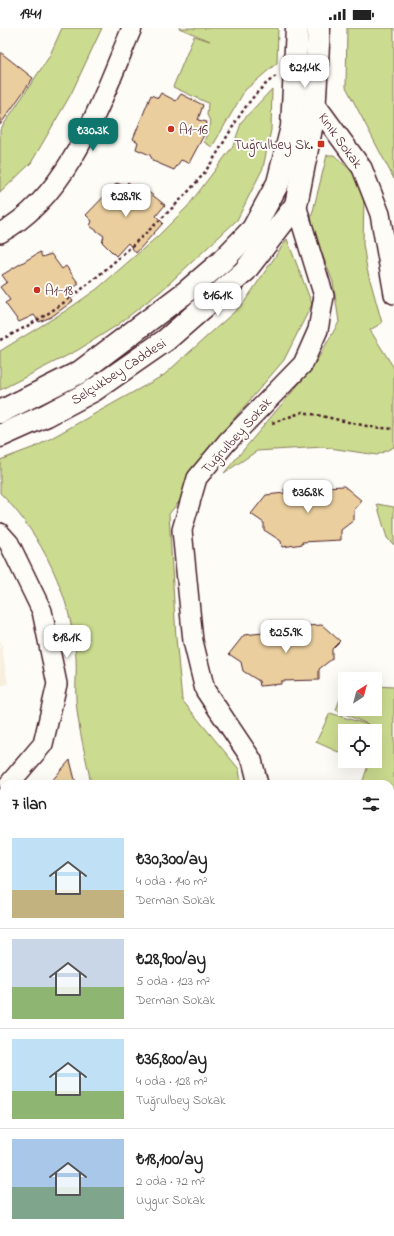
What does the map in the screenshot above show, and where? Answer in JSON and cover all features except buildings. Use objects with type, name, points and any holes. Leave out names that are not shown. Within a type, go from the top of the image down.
[{"type":"street","points":[[0,233],[12,226],[42,199],[64,174],[90,125],[132,28]]},
{"type":"street","name":"Selçukbey Caddesi","points":[[0,436],[48,415],[94,390],[166,340],[245,271],[296,205],[314,102],[302,72],[296,28]]},
{"type":"street","name":"Selçukbey Caddesi","points":[[0,412],[80,372],[186,292],[221,262],[253,230],[278,183],[292,128],[302,72],[318,28]]},
{"type":"street","name":"Kınık Sokak","points":[[314,102],[362,168],[380,214],[394,294]]},
{"type":"street","name":"Tuğrulbey Sokak","points":[[257,780],[252,760],[205,690],[192,641],[182,530],[197,478],[227,442],[303,364],[318,330],[324,296],[296,205]]},
{"type":"street","points":[[0,533],[9,543],[42,611],[57,684],[43,744],[13,780]]},
{"type":"path","points":[[0,340],[25,329],[88,285],[154,225],[200,178],[227,138],[239,115],[254,94],[277,75],[302,72]]},
{"type":"path","points":[[268,424],[303,412],[371,427],[394,429]]},
{"type":"shaded area","points":[[0,639],[8,684],[0,686]]},
{"type":"green space","points":[[62,28],[102,28],[71,94],[31,163],[0,193],[0,130],[49,57]]},
{"type":"green space","points":[[179,28],[278,28],[277,63],[245,90],[212,147],[204,142],[211,123],[207,115],[208,103],[173,87],[194,36],[210,41]]},
{"type":"green space","points":[[347,28],[394,28],[394,179],[346,87]]},
{"type":"green space","points":[[272,89],[271,130],[263,168],[237,220],[161,291],[116,326],[78,350],[0,390],[0,351],[67,310],[97,289],[158,236],[188,206],[233,146],[242,121]]},
{"type":"green space","points":[[327,155],[334,155],[354,173],[364,196],[363,244],[367,269],[382,323],[370,330],[394,368],[394,447],[377,455],[323,447],[257,451],[224,473],[313,367],[339,322],[333,282],[310,223]]},
{"type":"green space","points":[[287,239],[312,304],[284,360],[220,435],[234,435],[169,514],[176,638],[182,700],[239,769],[240,780],[90,780],[77,711],[76,658],[68,613],[52,568],[41,547],[15,509],[0,493],[0,460],[37,446],[164,375],[243,304]]},
{"type":"green space","points":[[377,504],[394,507],[394,545],[387,538]]},
{"type":"green space","points":[[382,686],[394,687],[394,780],[363,780],[367,768],[382,768],[382,724],[368,724],[350,716],[382,716]]},
{"type":"green space","points":[[330,713],[366,724],[338,724],[338,752],[316,742]]},
{"type":"place","name":"A1-16","points":[[171,129]]},
{"type":"place","name":"Tuğrulbey Sk.","points":[[321,144]]},
{"type":"place","name":"A1-18","points":[[37,290]]}]
